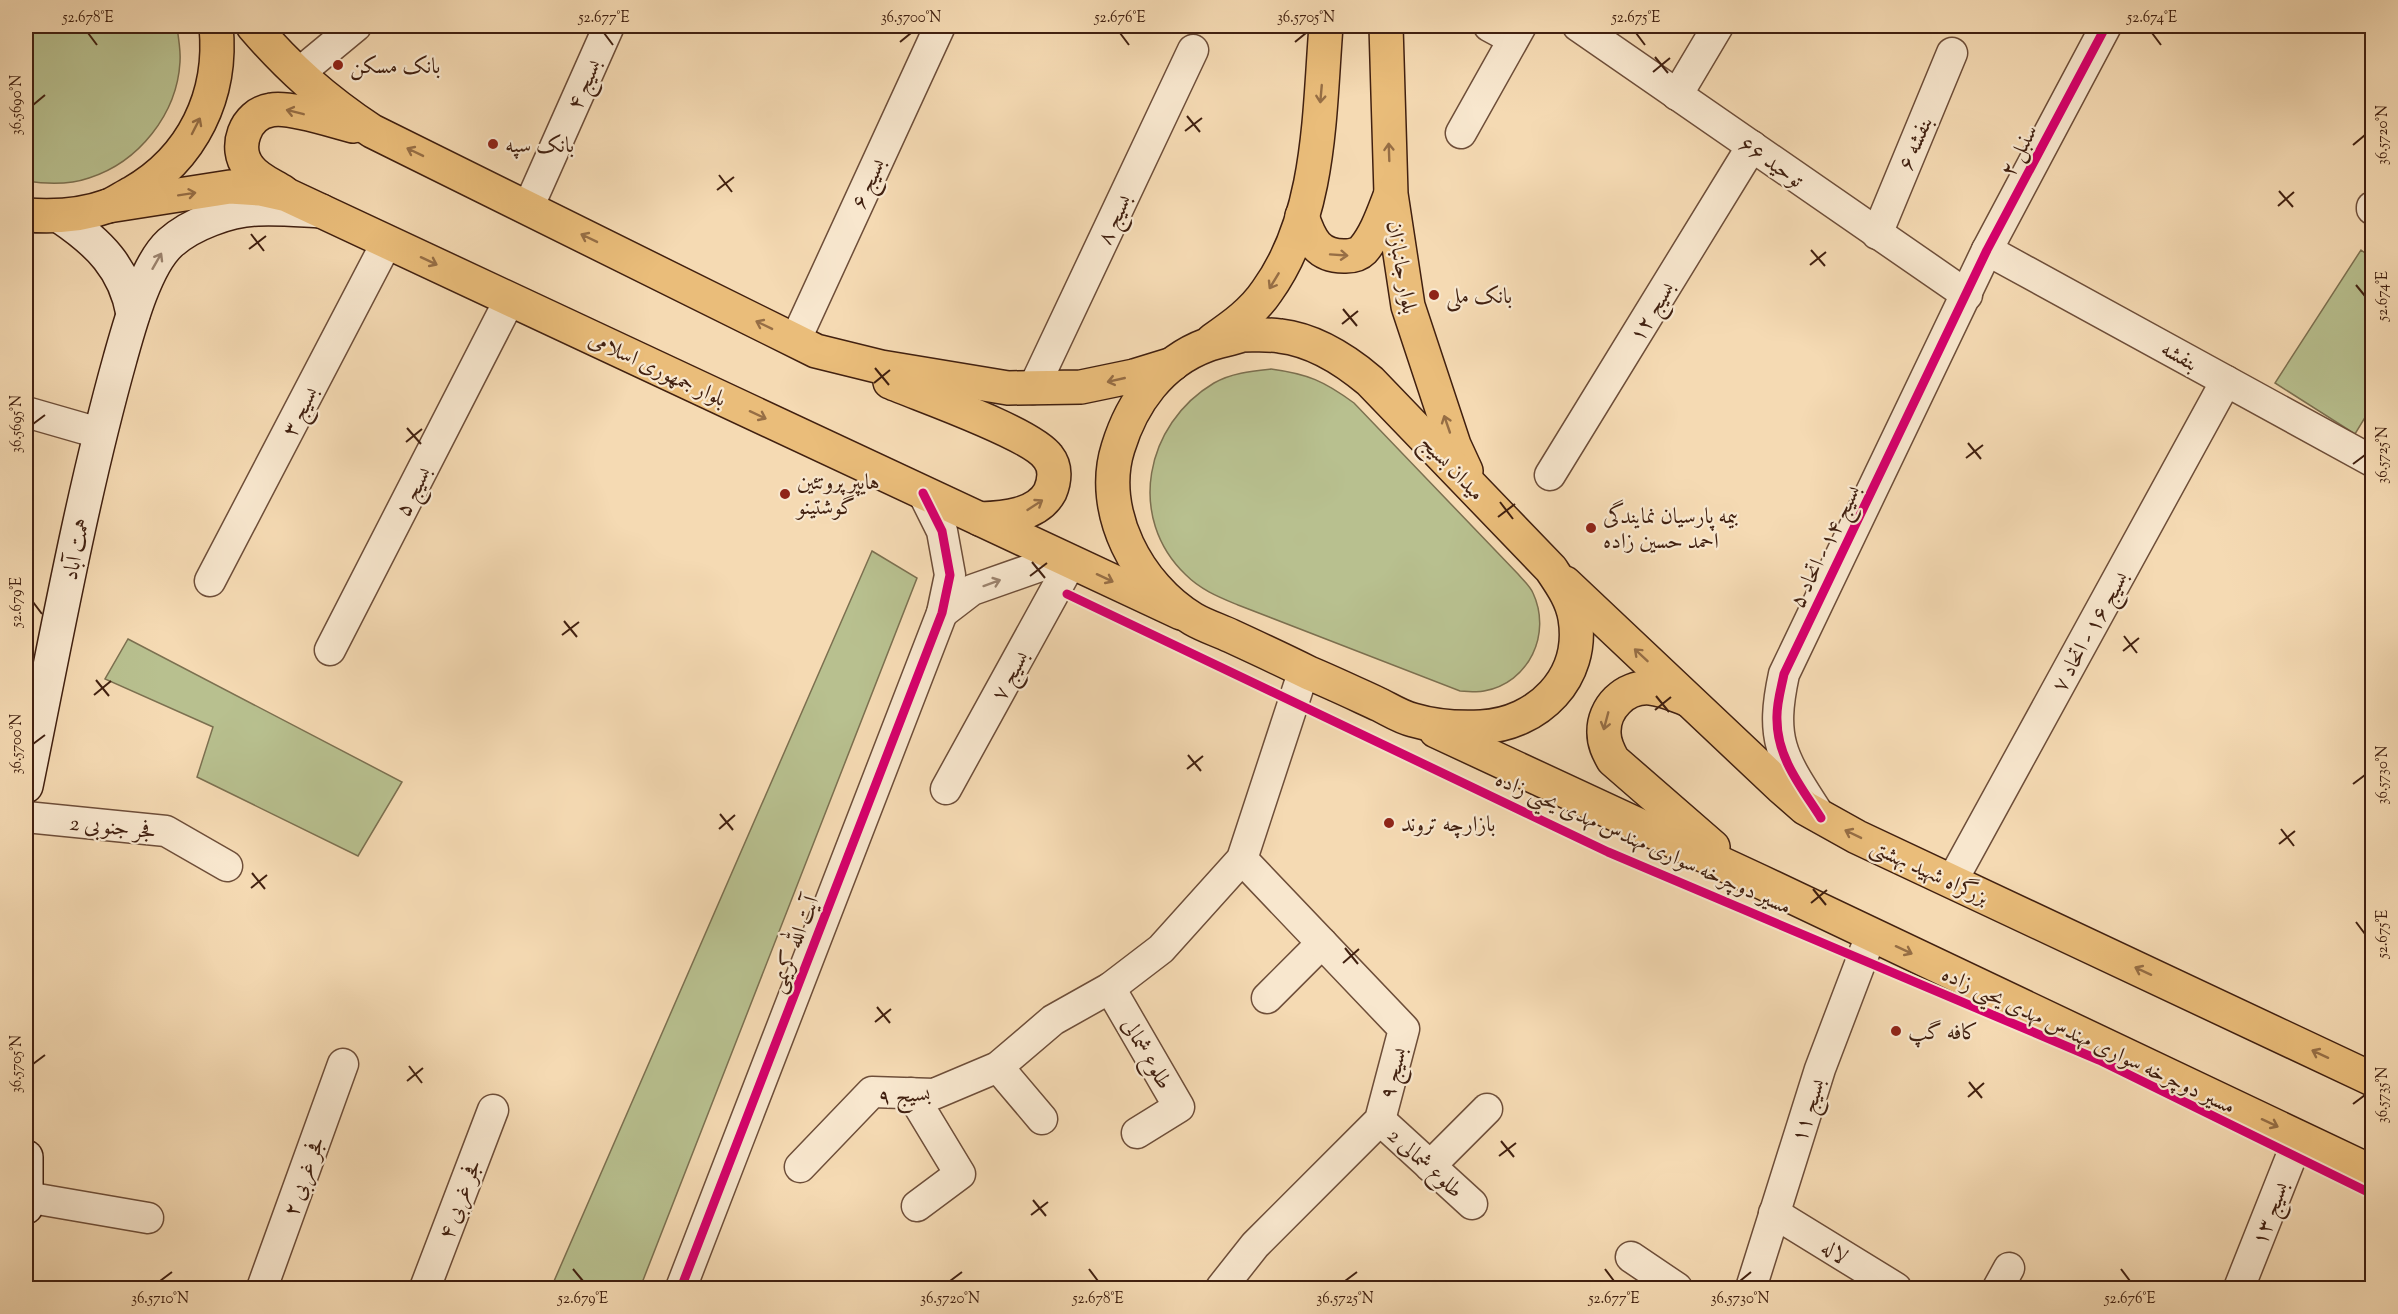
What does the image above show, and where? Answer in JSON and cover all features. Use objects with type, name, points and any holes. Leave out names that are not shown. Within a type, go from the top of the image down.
[{"type":"main road","points":[[26,216],[61,217],[108,206],[152,181],[186,146],[209,101],[218,52],[216,26]]},
{"type":"main road","points":[[253,26],[318,93],[372,131],[806,346],[1027,439],[1047,455],[1053,465],[1054,476],[1048,496],[1034,507],[1014,516],[980,519]]},
{"type":"main road","points":[[1206,345],[1233,327],[1267,292],[1285,259],[1302,216],[1317,143],[1326,26]]},
{"type":"main road","name":"بلوار جانبازان","points":[[1386,26],[1391,194],[1408,306],[1454,445],[1480,495]]},
{"type":"main road","points":[[287,195],[258,177],[243,158],[244,133],[249,122],[259,114],[283,109],[372,131]]},
{"type":"main road","name":"بلوار جمهوری اسلامی","points":[[108,206],[230,188],[260,189],[287,195],[1192,618]]},
{"type":"main road","points":[[1302,216],[1308,234],[1318,248],[1327,254],[1350,256],[1361,252],[1371,239],[1391,194]]},
{"type":"main road","name":"همت آباد","points":[[26,786],[34,698],[99,433],[133,314],[157,258],[169,244],[186,231],[231,214],[256,209],[322,211]]},
{"type":"main road","points":[[61,217],[95,243],[122,275],[133,314]]},
{"type":"main road","name":"میدان بسیج","points":[[1242,335],[1280,336],[1316,345],[1349,363],[1370,381],[1480,495],[1551,569],[1566,592],[1575,617],[1576,645],[1568,672],[1553,695],[1532,713],[1507,724],[1479,727],[1413,721],[1192,618],[1160,592],[1137,564],[1121,531],[1113,496],[1115,458],[1126,422],[1145,390],[1173,364],[1206,345],[1242,335]]},
{"type":"main road","points":[[806,346],[881,368],[1008,388],[1081,387],[1173,364]]},
{"type":"main road","name":"بزرگراه شهید بهشتی","points":[[1551,569],[1781,787],[1805,808],[1821,818],[2373,1079]]},
{"type":"main road","points":[[1688,700],[1663,690],[1648,688],[1634,690],[1622,696],[1612,706],[1605,719],[1606,747],[1613,760],[1699,836],[1759,881]]},
{"type":"main road","points":[[1413,721],[1759,881],[2373,1172]]},
{"type":"main road","points":[[26,1157],[26,1206]]},
{"type":"street","points":[[298,74],[356,26]]},
{"type":"street","name":"بسیج ۴","points":[[528,208],[609,26]]},
{"type":"street","name":"بسیج ۶","points":[[806,346],[940,26]]},
{"type":"street","name":"توحید ۶۶","points":[[1578,26],[1967,295]]},
{"type":"street","points":[[1677,94],[1718,26]]},
{"type":"street","name":"سنبل ۲","points":[[1967,295],[1987,250],[2106,26]]},
{"type":"street","points":[[1461,133],[1508,30]]},
{"type":"street","name":"بسیج ۸","points":[[1033,389],[1192,50]]},
{"type":"street","name":"بنفشه ۶","points":[[1877,234],[1952,53]]},
{"type":"street","name":"بسیج ۱۲","points":[[1550,475],[1752,146]]},
{"type":"street","name":"بسیج ۳","points":[[210,581],[387,242]]},
{"type":"street","name":"بنفشه","points":[[1987,250],[2373,461]]},
{"type":"street","name":"بسیج ۱۴ - اتحاد ۵","points":[[1821,818],[1792,774],[1779,740],[1776,720],[1784,674],[1967,295]]},
{"type":"street","name":"بسیج ۵","points":[[330,650],[510,299]]},
{"type":"street","name":"بسیج ۱۶ - اتحاد ۷","points":[[1952,881],[2226,381]]},
{"type":"street","points":[[26,412],[99,433]]},
{"type":"street","name":"آیت الله کریمی","points":[[681,1288],[942,613],[950,575],[942,531],[923,493]]},
{"type":"street","points":[[942,613],[972,590],[1067,560]]},
{"type":"street","name":"بسیج ۷","points":[[946,789],[1067,560]]},
{"type":"street","name":"بسیج ۹","points":[[800,1167],[872,1092],[934,1094],[998,1067],[1053,1020],[1110,988],[1161,949],[1242,859],[1304,670]]},
{"type":"street","name":"فجر جنوبی 2","points":[[26,817],[166,831],[227,866]]},
{"type":"street","name":"بسیج ۹","points":[[1221,1288],[1255,1245],[1380,1120],[1404,1029],[1242,859]]},
{"type":"street","name":"بسیج ۱۱","points":[[1751,1288],[1820,1069],[1871,934]]},
{"type":"street","points":[[1267,998],[1322,943]]},
{"type":"street","name":"طلوع شمالی","points":[[1110,988],[1179,1107],[1137,1133]]},
{"type":"street","name":"فجر غربی ۲","points":[[262,1288],[343,1064]]},
{"type":"street","points":[[998,1067],[1042,1119]]},
{"type":"street","points":[[910,1094],[960,1174],[917,1206]]},
{"type":"street","points":[[1430,1166],[1487,1109]]},
{"type":"street","name":"فجر غربی ۴","points":[[425,1288],[493,1110]]},
{"type":"street","name":"طلوع شمالی 2","points":[[1380,1120],[1472,1204]]},
{"type":"street","name":"بسیج ۱۳","points":[[2240,1288],[2299,1137]]},
{"type":"street","points":[[26,1197],[148,1218]]},
{"type":"street","name":"لاله","points":[[1774,1213],[1896,1288]]},
{"type":"street","points":[[1631,1257],[1677,1288]]},
{"type":"green space","points":[[26,26],[177,26],[180,62],[172,100],[152,133],[139,148],[107,171],[89,178],[58,183],[26,181]]},
{"type":"green space","points":[[2361,250],[2372,258],[2372,406],[2355,434],[2275,383]]},
{"type":"green space","points":[[1271,369],[1295,373],[1315,380],[1334,389],[1354,403],[1528,585],[1538,609],[1540,624],[1538,640],[1524,667],[1513,678],[1500,686],[1484,691],[1460,691],[1217,596],[1186,575],[1167,552],[1155,527],[1150,500],[1152,473],[1159,447],[1172,422],[1191,401],[1214,383],[1234,375]]},
{"type":"green space","points":[[872,551],[917,578],[640,1288],[551,1288]]},
{"type":"green space","points":[[128,639],[402,782],[358,856],[197,777],[213,727],[105,679]]},
{"type":"cycle path","points":[[1821,818],[1792,772],[1781,747],[1777,714],[1784,674],[1987,250],[2106,26]]},
{"type":"cycle path","points":[[681,1288],[942,613],[950,575],[942,531],[923,493]]},
{"type":"cycle path","name":"مسیر دوچرخه سواری مهندس مهدی یحیی زاده","points":[[1067,594],[1608,852],[2099,1060],[2372,1194]]},
{"type":"place","name":"بانک مسکن","points":[[338,65]]},
{"type":"place","name":"بانک سپه","points":[[493,144]]},
{"type":"place","name":"بانک ملی","points":[[1434,295]]},
{"type":"place","name":"هایپر پروتئین گوشتینو","points":[[785,494]]},
{"type":"place","name":"بیمه پارسیان نمایندگی احمد حسین زاده","points":[[1591,528]]},
{"type":"place","name":"بازارچه تروند","points":[[1389,823]]},
{"type":"place","name":"کافه گپ","points":[[1896,1031]]}]
